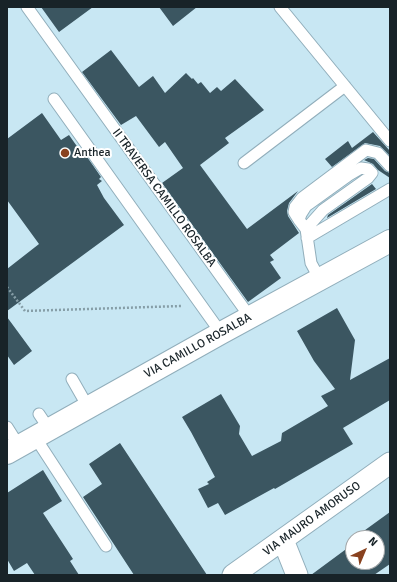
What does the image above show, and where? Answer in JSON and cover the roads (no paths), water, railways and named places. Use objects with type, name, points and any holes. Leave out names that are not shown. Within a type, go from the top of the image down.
[{"type":"street","name":"VIA CAMILLO ROSALBA","points":[[30,436],[88,407],[319,278],[390,241]]},
{"type":"street","name":"VIA MAURO AMORUSO","points":[[233,575],[390,463]]},
{"type":"street","points":[[283,540],[297,575]]},
{"type":"lane","name":"II TRAVERSA CAMILLO ROSALBA","points":[[27,7],[250,317]]},
{"type":"lane","points":[[280,7],[390,141]]},
{"type":"lane","points":[[244,163],[345,86]]},
{"type":"lane","points":[[54,99],[221,332]]},
{"type":"lane","points":[[319,278],[311,263],[307,233],[294,212],[295,207],[302,198],[366,150],[378,153],[390,166]]},
{"type":"lane","points":[[299,220],[300,214],[306,206],[349,175],[361,168],[368,169],[372,173],[368,178],[323,210],[307,233]]},
{"type":"lane","points":[[307,233],[390,188]]},
{"type":"lane","points":[[72,379],[88,407]]},
{"type":"lane","points":[[7,427],[30,436],[106,546]]},
{"type":"place","name":"Anthea","points":[[65,153]]}]
